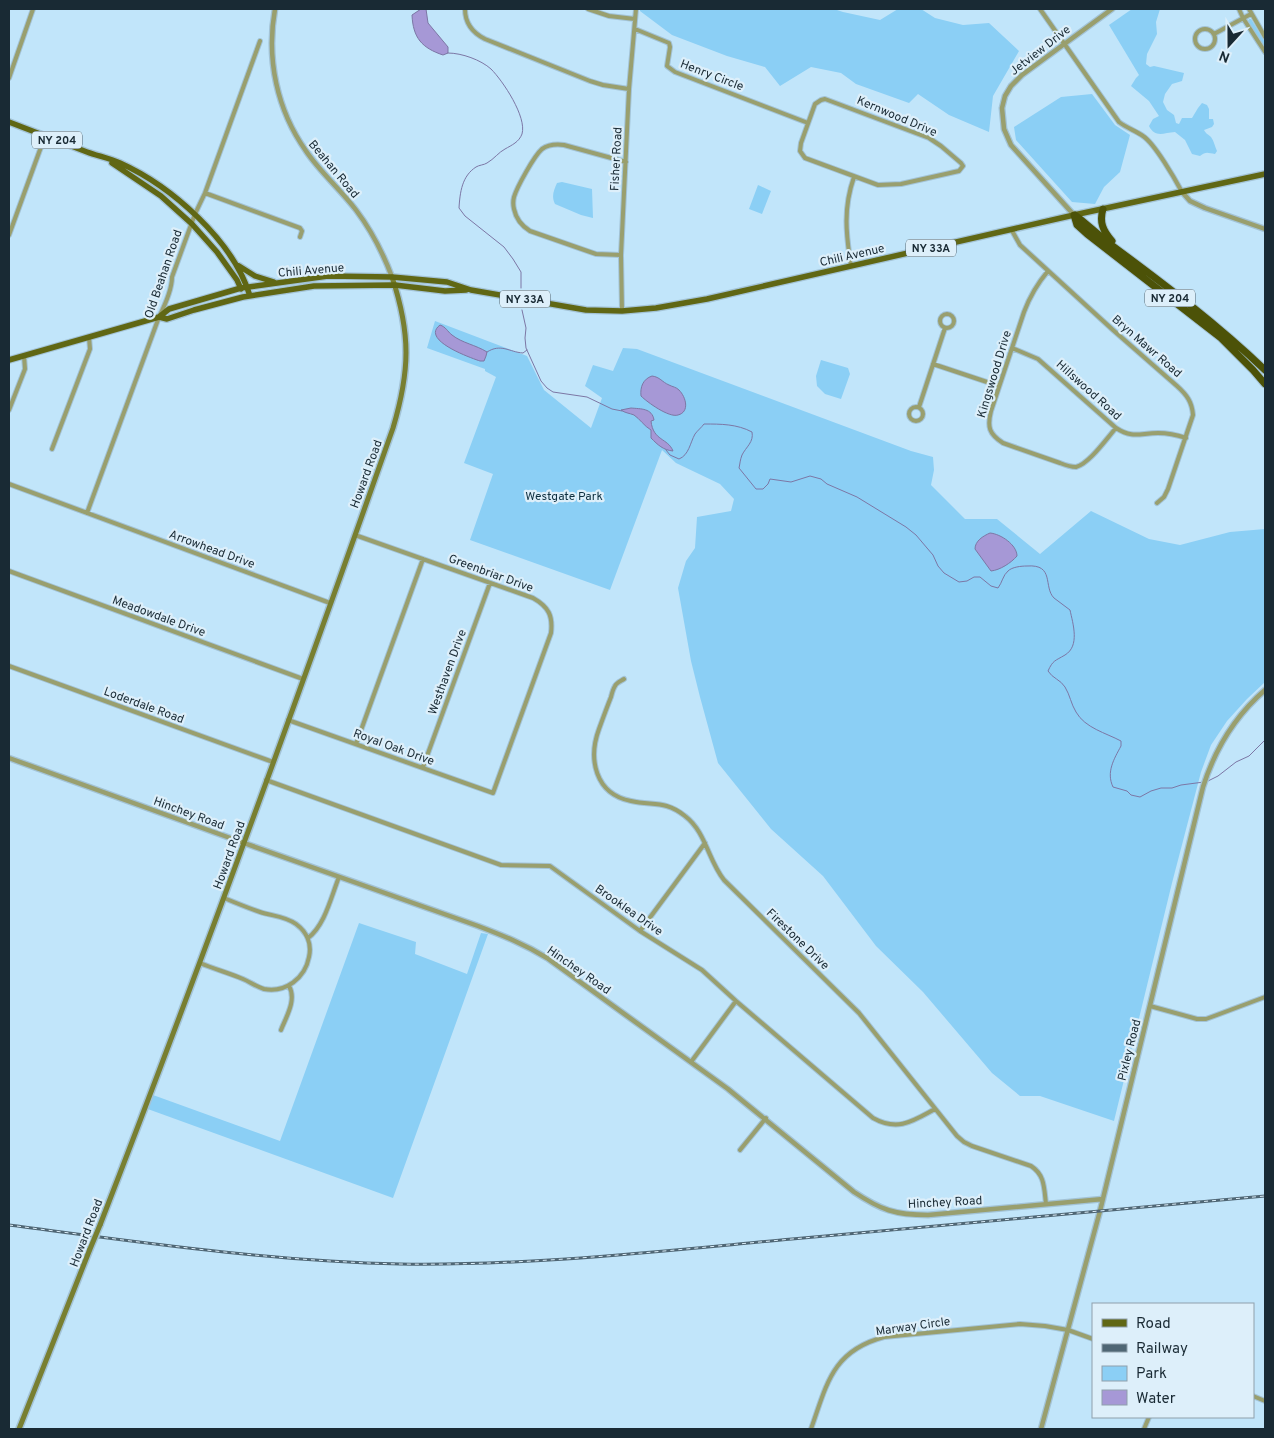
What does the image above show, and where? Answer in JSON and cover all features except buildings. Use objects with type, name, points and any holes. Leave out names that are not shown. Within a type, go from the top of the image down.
[{"type":"highway","points":[[1103,209],[1101,217],[1102,229],[1126,256]]},
{"type":"highway","name":"NY 204","points":[[1074,215],[1169,288],[1265,370]]},
{"type":"highway","name":"NY 204","points":[[1074,215],[1079,228],[1221,338],[1265,384]]},
{"type":"main road","name":"NY 204","points":[[9,122],[118,162],[140,174],[195,214],[235,262],[246,271],[254,276],[278,283]]},
{"type":"main road","name":"NY 204","points":[[106,158],[161,196],[192,224],[244,287],[243,297]]},
{"type":"main road","name":"Chili Avenue","points":[[9,360],[159,317],[169,309],[244,287],[328,276],[392,277],[447,282],[470,290],[586,310],[656,308],[707,299],[1074,215],[1265,174]]},
{"type":"main road","points":[[235,262],[244,278],[244,287],[250,296]]},
{"type":"main road","name":"Howard Road","points":[[19,1429],[144,1114],[244,843],[393,428],[403,389],[406,335],[400,302],[392,277]]},
{"type":"main road","name":"Chili Avenue","points":[[159,317],[167,319],[243,297],[314,286],[395,285],[445,291],[470,290]]},
{"type":"street","points":[[9,78],[33,9]]},
{"type":"street","name":"Beahan Road","points":[[275,9],[272,57],[278,90],[286,115],[298,141],[366,224],[386,260],[392,277]]},
{"type":"street","points":[[465,9],[467,21],[472,30],[485,40],[590,81],[629,89]]},
{"type":"street","points":[[588,9],[609,16],[635,19]]},
{"type":"street","name":"Fisher Road","points":[[622,310],[621,255],[629,89],[636,9]]},
{"type":"street","points":[[1040,9],[1119,122],[1128,129],[1144,136],[1190,201],[1265,229]]},
{"type":"street","name":"Jetview Drive","points":[[1074,215],[1011,145],[1002,122],[1002,108],[1005,96],[1011,86],[1022,75],[1112,9]]},
{"type":"street","points":[[1239,9],[1265,52]]},
{"type":"street","points":[[1249,9],[1265,36]]},
{"type":"street","points":[[1214,34],[1251,14]]},
{"type":"street","name":"Henry Circle","points":[[635,29],[669,43],[667,66],[675,72],[808,122]]},
{"type":"street","points":[[1202,30],[1209,30],[1214,34],[1215,41],[1210,48],[1200,48],[1196,43],[1197,34],[1202,30]]},
{"type":"street","name":"Old Beahan Road","points":[[87,513],[260,41]]},
{"type":"street","name":"Kernwood Drive","points":[[821,100],[829,100],[929,138],[963,166],[959,171],[893,185],[878,185],[854,176],[809,160],[802,155],[800,147],[808,122],[815,104],[821,100]]},
{"type":"street","points":[[9,235],[45,136]]},
{"type":"street","points":[[621,255],[596,254],[530,231],[518,220],[513,202],[517,189],[536,156],[548,146],[564,145],[626,162]]},
{"type":"street","points":[[851,266],[847,244],[846,212],[849,191],[854,176]]},
{"type":"street","points":[[205,193],[300,228],[302,231],[300,237]]},
{"type":"street","name":"Bryn Mawr Road","points":[[1011,230],[1020,245],[1187,395],[1192,404],[1194,415],[1168,490],[1157,503]]},
{"type":"street","name":"Kingswood Drive","points":[[1048,271],[1029,296],[991,411],[989,425],[992,433],[996,438],[1011,446],[1060,464],[1076,467],[1088,460],[1116,428]]},
{"type":"street","points":[[918,407],[945,328]]},
{"type":"street","points":[[52,449],[90,349],[89,337]]},
{"type":"street","name":"Hillswood Road","points":[[1012,348],[1038,359],[1124,433],[1132,436],[1158,433],[1174,434],[1186,438]]},
{"type":"street","points":[[9,410],[25,369],[24,355]]},
{"type":"street","points":[[933,364],[999,386]]},
{"type":"street","name":"Arrowhead Drive","points":[[9,484],[330,603]]},
{"type":"street","name":"Greenbriar Drive","points":[[354,536],[533,598],[540,602],[551,616],[551,633],[493,793]]},
{"type":"street","points":[[356,744],[422,559]]},
{"type":"street","name":"Meadowdale Drive","points":[[9,571],[303,679]]},
{"type":"street","name":"Westhaven Drive","points":[[423,768],[490,583]]},
{"type":"street","name":"Loderdale Road","points":[[9,666],[273,762]]},
{"type":"street","name":"Firestone Drive","points":[[624,679],[615,685],[596,742],[594,757],[601,782],[613,793],[624,799],[635,802],[663,804],[676,809],[690,820],[705,844],[713,864],[724,880],[859,1013],[957,1136],[972,1146],[1031,1166],[1037,1170],[1044,1181],[1046,1204]]},
{"type":"street","name":"Pixley Road","points":[[1042,1429],[1103,1199],[1206,780],[1222,741],[1232,725],[1254,699],[1265,690]]},
{"type":"street","name":"Royal Oak Drive","points":[[288,720],[493,793]]},
{"type":"street","name":"Hinchey Road","points":[[9,758],[487,929],[527,946],[547,958],[728,1088],[854,1192],[883,1209],[895,1213],[928,1215],[1103,1199]]},
{"type":"street","name":"Brooklea Drive","points":[[266,780],[501,865],[550,866],[640,931],[702,970],[873,1118],[891,1125],[900,1125],[935,1109]]},
{"type":"street","points":[[640,931],[705,844]]},
{"type":"street","points":[[308,938],[315,933],[321,924],[339,877]]},
{"type":"street","points":[[200,963],[273,990],[289,986],[297,980],[308,962],[310,952],[308,938],[297,925],[289,920],[260,912],[224,898]]},
{"type":"street","points":[[281,1030],[292,1001],[289,986]]},
{"type":"street","points":[[1150,1006],[1198,1019],[1206,1019],[1265,997]]},
{"type":"street","points":[[692,1062],[736,1001]]},
{"type":"street","points":[[740,1150],[766,1118]]},
{"type":"street","name":"Marway Circle","points":[[811,1429],[835,1368],[848,1355],[865,1344],[884,1337],[1032,1324],[1068,1330],[1092,1339]]},
{"type":"green space","points":[[640,9],[834,9],[880,20],[898,9],[921,9],[935,18],[963,25],[989,23],[1019,51],[993,96],[989,132],[949,115],[918,94],[909,103],[856,84],[841,73],[811,67],[780,86],[765,67],[727,56],[672,35],[640,11]]},
{"type":"green space","points":[[1132,9],[1160,9],[1156,22],[1157,34],[1147,54],[1146,64],[1150,67],[1154,66],[1184,73],[1182,81],[1172,84],[1165,94],[1163,102],[1167,110],[1174,115],[1176,123],[1179,124],[1182,118],[1192,118],[1202,103],[1207,105],[1209,119],[1213,119],[1214,124],[1212,127],[1204,130],[1213,140],[1217,151],[1215,154],[1206,153],[1200,156],[1192,154],[1185,140],[1175,132],[1163,134],[1151,130],[1149,126],[1153,119],[1159,116],[1149,101],[1131,86],[1139,75],[1109,25]]},
{"type":"green space","points":[[1251,19],[1265,42],[1265,48],[1248,21]]},
{"type":"green space","points":[[1092,94],[1115,125],[1130,135],[1120,172],[1104,187],[1095,204],[1072,202],[1016,140],[1014,127],[1061,97]]},
{"type":"green space","points":[[562,182],[592,189],[593,218],[555,204],[553,198],[554,191],[557,183]]},
{"type":"green space","points":[[758,185],[771,191],[762,214],[749,209]]},
{"type":"green space","name":"Westgate Park","points":[[435,321],[527,356],[544,390],[591,428],[602,398],[585,386],[593,365],[613,371],[623,348],[637,349],[911,451],[933,457],[934,470],[931,485],[965,519],[997,519],[1040,554],[1091,511],[1149,539],[1180,545],[1230,532],[1265,529],[1265,682],[1227,721],[1211,745],[1201,772],[1114,1121],[1040,1096],[1020,1096],[992,1073],[923,992],[876,946],[823,876],[771,829],[718,763],[691,661],[678,588],[686,561],[695,548],[697,517],[731,511],[734,499],[720,484],[676,463],[662,450],[610,590],[470,540],[493,474],[464,463],[496,377],[485,371],[485,369],[427,348]]},
{"type":"green space","points":[[821,360],[848,368],[850,374],[841,399],[825,394],[817,386],[816,376]]},
{"type":"green space","points":[[359,923],[416,942],[415,954],[467,974],[481,933],[488,934],[393,1198],[145,1108],[153,1095],[280,1141]]},
{"type":"water","points":[[421,9],[426,9],[428,23],[448,47],[448,53],[443,55],[429,49],[420,41],[414,30],[412,15]]},
{"type":"water","points":[[440,325],[456,338],[487,352],[484,361],[458,352],[441,342],[437,337],[436,331]]},
{"type":"water","points":[[652,376],[677,388],[686,404],[682,413],[674,415],[664,412],[641,396],[643,384],[646,379]]},
{"type":"water","points":[[631,408],[646,410],[651,413],[654,420],[651,421],[652,427],[673,451],[666,450],[658,445],[651,438],[651,430],[634,415],[621,410]]},
{"type":"water","points":[[990,533],[999,535],[1008,541],[1014,548],[1017,556],[1005,566],[991,571],[975,549],[978,541]]},
{"type":"waterway","points":[[448,53],[471,58],[491,69],[507,90],[521,118],[523,127],[521,137],[513,145],[503,150],[487,163],[476,167],[468,175],[461,190],[459,208],[465,216],[504,247],[521,272],[521,288]]},
{"type":"waterway","points":[[522,310],[526,328],[526,348],[541,381],[547,388],[553,392],[587,397],[612,409],[622,411]]},
{"type":"waterway","points":[[487,352],[497,348],[523,353],[527,350]]},
{"type":"waterway","points":[[666,450],[670,455],[679,459],[682,457],[687,452],[695,434],[704,424],[723,424],[741,427],[752,432],[752,436],[751,442],[742,455],[739,468],[756,489],[763,489],[770,479],[791,482],[810,476],[821,479],[827,484],[857,497],[906,527],[916,535],[933,555],[944,573],[959,582],[980,577],[991,586],[998,588],[1005,575],[1012,569],[1027,566],[1036,566],[1041,569],[1045,572],[1054,598],[1070,610],[1074,634],[1073,646],[1070,651],[1055,661],[1048,671],[1067,690],[1080,718],[1096,729],[1121,741],[1110,776],[1113,787],[1140,797],[1161,788],[1172,788],[1204,782]]},
{"type":"waterway","points":[[1208,781],[1236,762],[1249,756],[1265,740]]},
{"type":"railway","points":[[9,1225],[155,1244],[302,1259],[400,1264],[498,1263],[645,1253],[1265,1196]]}]
